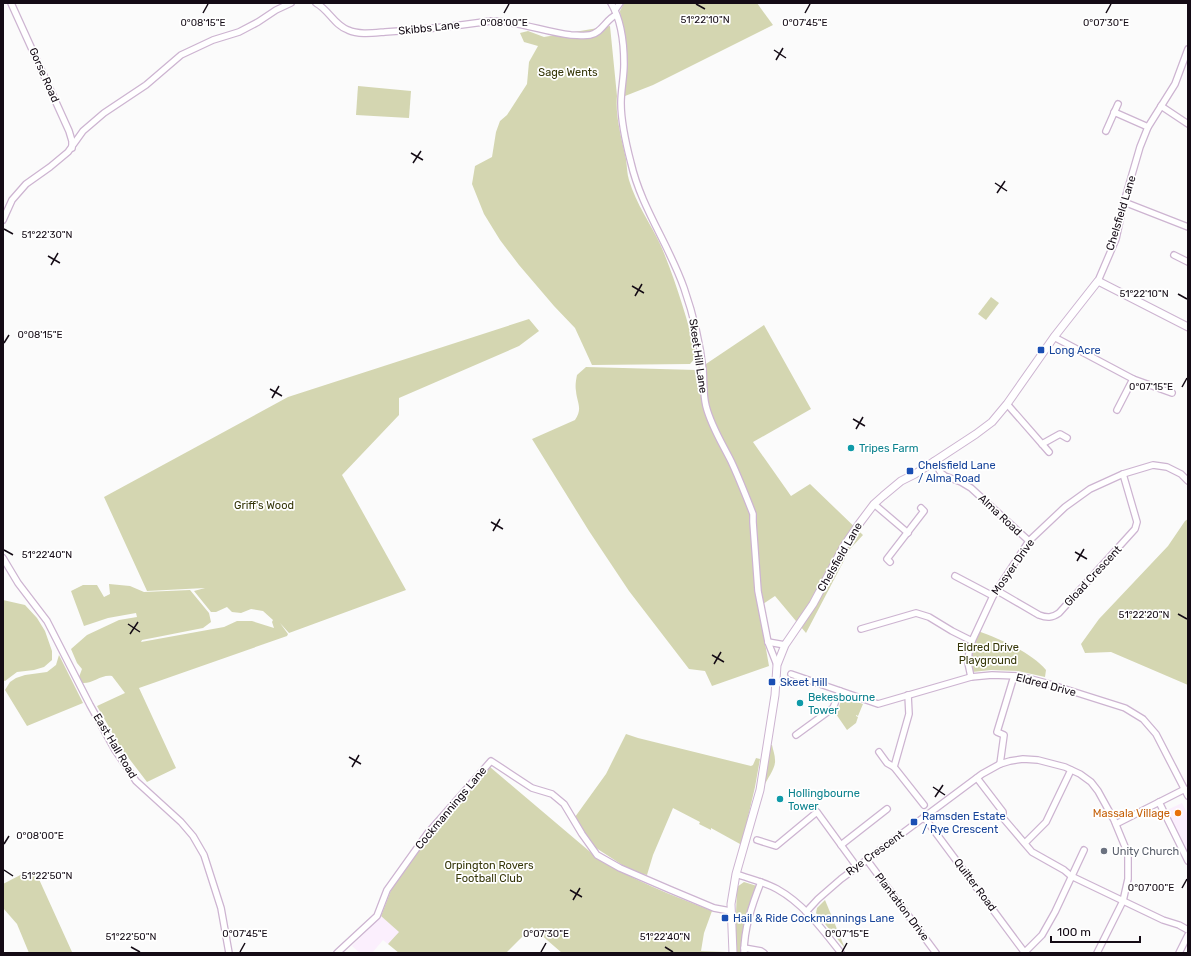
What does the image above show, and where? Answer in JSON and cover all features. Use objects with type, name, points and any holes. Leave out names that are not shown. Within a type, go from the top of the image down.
[{"type":"street","name":"Gorse Road","points":[[11,3],[70,134],[72,148]]},
{"type":"street","points":[[3,220],[12,200],[26,184],[50,168],[72,148],[83,131],[104,113],[146,85],[181,55],[213,40],[239,32],[291,3]]},
{"type":"street","name":"Skibbs Lane","points":[[316,3],[325,9],[340,26],[349,31],[363,33],[419,30],[499,21],[515,23],[546,31],[590,35],[601,29],[616,12],[620,3]]},
{"type":"street","name":"Skeet Hill Lane","points":[[610,3],[616,12],[623,38],[624,64],[621,104],[630,162],[639,190],[678,272],[690,306],[703,370],[706,407],[713,426],[731,460],[753,514],[758,591],[768,642],[778,665]]},
{"type":"street","name":"Chelsfield Lane","points":[[733,953],[730,911],[736,874],[760,790],[773,709],[778,665],[785,645],[813,604],[844,546],[858,524],[874,504],[901,481],[915,474],[992,422],[1007,404],[1054,337],[1098,281],[1116,239],[1124,202],[1140,147],[1148,128],[1175,84],[1188,49]]},
{"type":"street","points":[[1106,131],[1118,104]]},
{"type":"street","points":[[1161,106],[1188,124]]},
{"type":"street","points":[[1114,112],[1148,128]]},
{"type":"street","points":[[70,134],[83,131]]},
{"type":"street","points":[[1124,202],[1188,227]]},
{"type":"street","points":[[1174,256],[1188,262]]},
{"type":"street","points":[[1098,281],[1188,327]]},
{"type":"street","points":[[1054,337],[1133,379],[1172,393]]},
{"type":"street","points":[[1117,410],[1133,379]]},
{"type":"street","points":[[1007,404],[1049,452]]},
{"type":"street","points":[[1042,444],[1060,434],[1067,438]]},
{"type":"street","name":"Alma Road","points":[[934,461],[941,473],[971,488],[1029,542]]},
{"type":"street","name":"Mosyer Drive","points":[[971,677],[968,663],[969,652],[972,641],[992,596],[1029,542],[1065,507],[1090,489],[1123,474],[1153,465],[1167,467],[1181,474],[1188,481]]},
{"type":"street","name":"Gload Crescent","points":[[996,590],[1046,618],[1054,617],[1059,613],[1135,529],[1136,522],[1123,474]]},
{"type":"street","points":[[874,504],[908,533]]},
{"type":"street","points":[[890,562],[887,559],[924,511],[921,508]]},
{"type":"street","name":"East Hall Road","points":[[3,558],[18,583],[47,621],[90,705],[136,781],[181,822],[193,836],[204,855],[221,908],[229,953]]},
{"type":"street","points":[[955,576],[992,596]]},
{"type":"street","points":[[861,629],[916,613],[929,617],[972,641]]},
{"type":"street","points":[[768,642],[785,645]]},
{"type":"street","name":"Eldred Drive","points":[[790,674],[878,704],[971,677],[992,675],[1020,676],[1046,683],[1125,708],[1143,719],[1156,734],[1188,796]]},
{"type":"street","points":[[1000,764],[1004,735],[997,732],[1014,676]]},
{"type":"street","points":[[796,735],[833,708],[840,691]]},
{"type":"street","points":[[894,767],[908,714],[908,695]]},
{"type":"street","points":[[879,752],[887,763],[894,767],[924,805]]},
{"type":"street","name":"Rye Crescent","points":[[806,912],[826,891],[977,778],[1000,764],[1015,760],[1029,759],[1042,761],[1071,770],[1084,776],[1094,787],[1116,824],[1128,854],[1128,879],[1123,901],[1097,953]]},
{"type":"street","name":"Cockmannings Lane","points":[[337,953],[377,916],[387,890],[427,834],[490,761],[532,788],[552,794],[564,804],[597,855],[620,868],[678,893],[714,908],[730,911]]},
{"type":"street","points":[[1024,843],[1046,822],[1071,770]]},
{"type":"street","points":[[977,778],[1003,812],[1003,818],[1032,852],[1064,870],[1071,876],[1163,920],[1179,925],[1188,930]]},
{"type":"street","points":[[1116,824],[1185,789]]},
{"type":"street","points":[[1159,802],[1188,861]]},
{"type":"street","points":[[841,845],[887,809]]},
{"type":"street","points":[[758,840],[776,846],[817,812],[857,867]]},
{"type":"street","name":"Quilter Road","points":[[924,817],[1025,953]]},
{"type":"street","points":[[1025,953],[1042,935],[1055,912],[1084,850]]},
{"type":"street","name":"Plantation Drive","points":[[867,860],[936,953]]},
{"type":"street","points":[[736,874],[761,882],[786,895],[797,903],[825,932],[841,953]]},
{"type":"street","points":[[761,882],[750,910],[744,950],[761,951],[764,953]]},
{"type":"street","points":[[1179,953],[1188,935]]},
{"type":"shaded area","points":[[1182,803],[1188,815],[1188,858],[1165,811]]},
{"type":"shaded area","points":[[381,916],[400,932],[388,944],[383,940],[372,953],[360,953],[352,946]]},
{"type":"green space","points":[[624,3],[757,3],[773,25],[653,85],[625,96],[620,11]]},
{"type":"green space","name":"Sage Wents","points":[[610,26],[618,120],[626,159],[628,178],[632,189],[661,246],[676,286],[697,356],[690,364],[592,365],[575,328],[519,265],[500,240],[484,214],[472,184],[475,166],[492,157],[496,132],[500,121],[507,115],[527,84],[529,62],[538,46],[524,42],[520,33],[528,31],[544,37]]},
{"type":"green space","points":[[358,86],[411,91],[409,118],[356,115]]},
{"type":"green space","points":[[991,297],[999,303],[986,320],[978,314]]},
{"type":"green space","name":"Griff's Wood","points":[[529,319],[539,331],[519,346],[399,398],[399,415],[342,475],[406,590],[289,633],[280,623],[288,634],[287,636],[139,688],[176,768],[147,782],[121,748],[97,706],[125,693],[112,676],[104,676],[90,682],[82,683],[79,677],[82,669],[77,663],[71,649],[87,635],[119,620],[137,617],[136,613],[108,618],[84,626],[71,591],[83,585],[97,585],[104,597],[110,594],[109,584],[130,586],[144,592],[190,590],[209,613],[211,622],[203,628],[142,640],[141,642],[224,627],[237,621],[252,621],[274,628],[272,622],[273,620],[263,611],[251,609],[241,613],[232,612],[227,607],[216,612],[211,612],[194,591],[205,588],[147,591],[104,497],[288,397]]},
{"type":"green space","points":[[764,325],[811,409],[753,442],[791,496],[810,484],[863,535],[850,549],[806,633],[775,596],[763,604],[759,609],[769,666],[712,686],[705,671],[689,669],[629,591],[589,531],[532,439],[575,420],[579,412],[576,389],[577,375],[586,367],[697,370]]},
{"type":"green space","points":[[1188,519],[1188,685],[1111,652],[1085,653],[1081,644],[1099,619],[1168,546],[1185,521]]},
{"type":"green space","points":[[3,600],[25,605],[37,618],[45,631],[52,651],[52,660],[44,667],[17,672],[5,681],[3,680]]},
{"type":"green space","name":"Eldred Drive Playground","points":[[978,631],[1005,642],[1032,657],[1046,670],[1045,677],[1018,671],[991,670],[972,672],[972,651]]},
{"type":"green space","points":[[59,655],[83,703],[27,726],[5,690],[10,682],[16,678],[25,675],[47,672],[56,665]]},
{"type":"green space","points":[[846,698],[863,704],[858,716],[856,715],[858,717],[856,723],[847,730],[836,714],[841,700]]},
{"type":"green space","points":[[626,734],[751,766],[756,758],[760,759],[742,843],[740,844],[711,828],[711,830],[699,824],[700,822],[673,808],[653,855],[647,875],[633,872],[593,846],[575,817],[606,774]]},
{"type":"green space","points":[[769,745],[772,745],[775,763],[773,770],[764,786]]},
{"type":"green space","name":"Orpington Rovers Football Club","points":[[490,767],[595,856],[637,880],[712,911],[704,933],[701,951],[728,953],[562,953],[532,927],[506,953],[399,953],[388,944],[399,932],[381,916],[395,880],[427,838]]},
{"type":"green space","points":[[30,870],[38,877],[72,952],[29,953],[17,924],[3,908],[3,884]]},
{"type":"green space","points":[[744,882],[757,886],[749,907],[742,934],[742,953],[736,953],[737,887]]},
{"type":"green space","points":[[825,900],[844,947],[816,913],[817,908]]},
{"type":"place","name":"Long Acre","points":[[1041,350]]},
{"type":"place","name":"Tripes Farm","points":[[851,448]]},
{"type":"place","name":"Chelsfield Lane / Alma Road","points":[[910,471]]},
{"type":"place","name":"Skeet Hill","points":[[772,682]]},
{"type":"place","name":"Bekesbourne Tower","points":[[800,703]]},
{"type":"place","name":"Hollingbourne Tower","points":[[780,799]]},
{"type":"place","name":"Massala Village","points":[[1178,813]]},
{"type":"place","name":"Ramsden Estate / Rye Crescent","points":[[914,822]]},
{"type":"place","name":"Unity Church","points":[[1104,851]]},
{"type":"place","name":"Hail & Ride Cockmannings Lane","points":[[725,918]]}]
